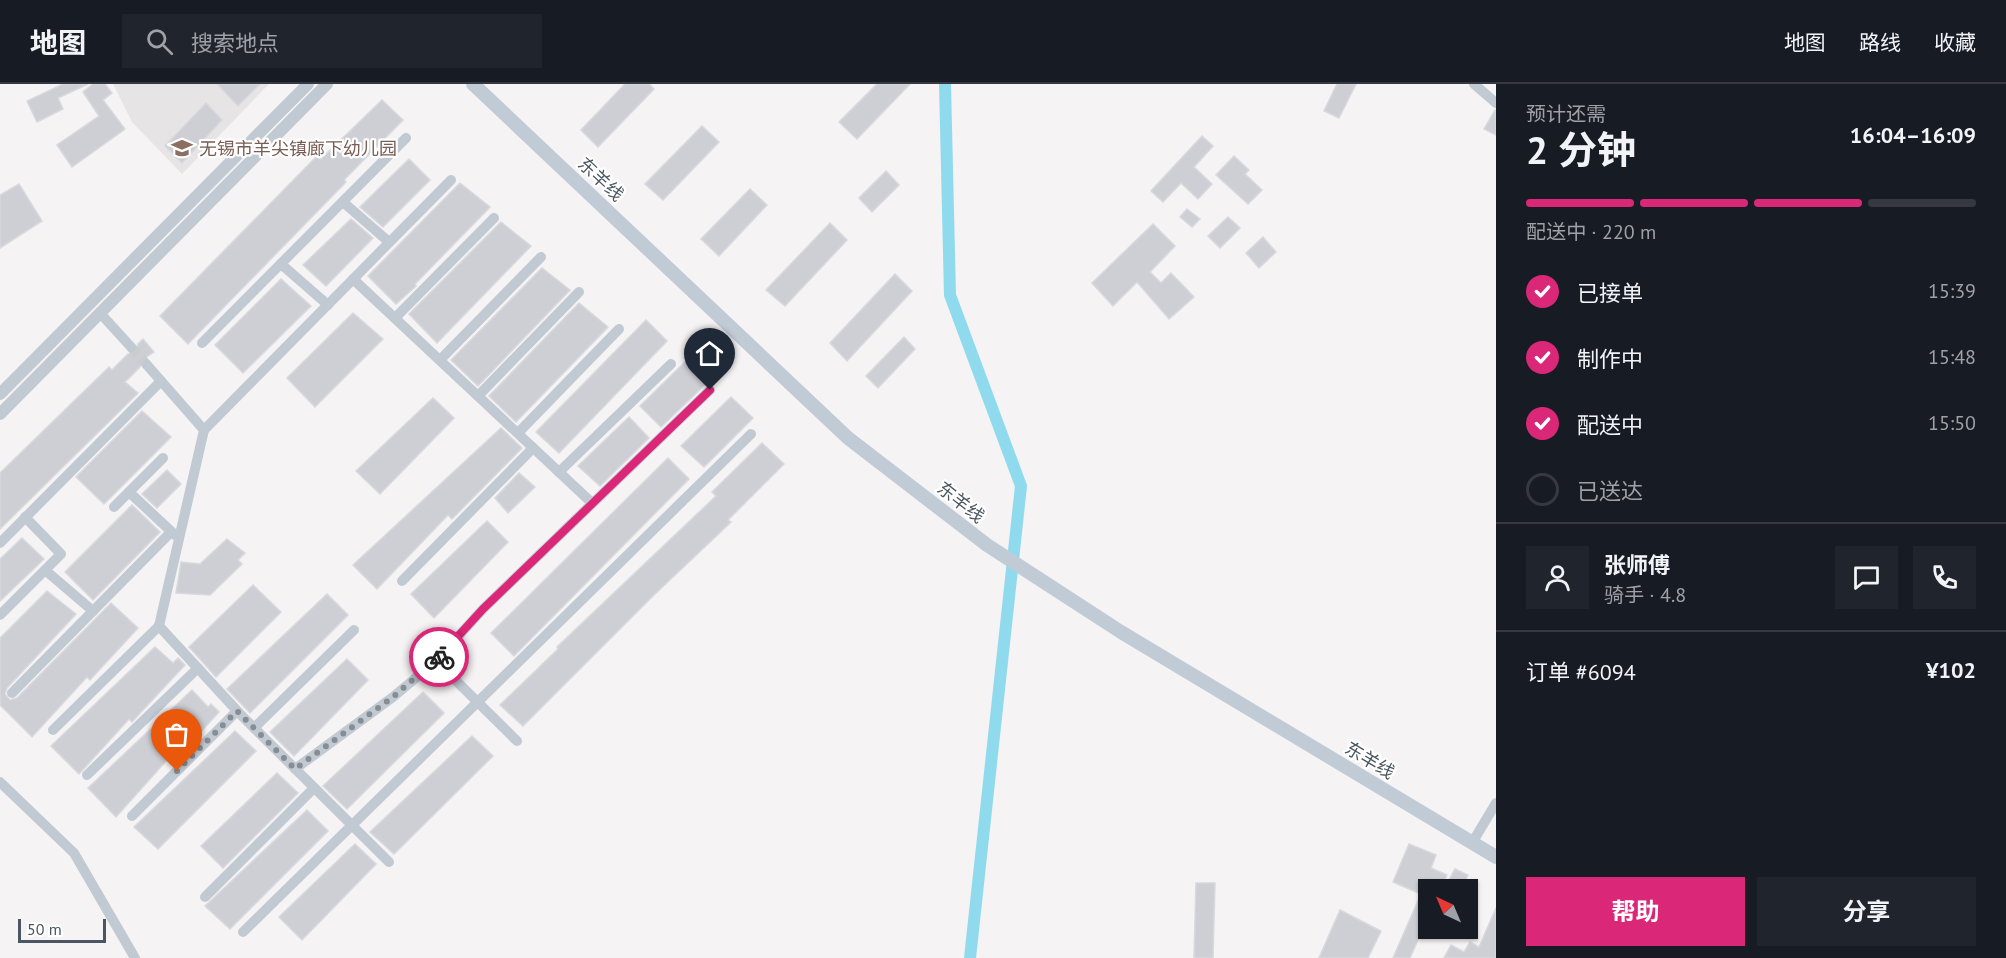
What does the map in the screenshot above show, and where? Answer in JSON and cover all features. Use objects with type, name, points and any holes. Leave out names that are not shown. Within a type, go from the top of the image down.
[{"type":"main road","name":"东羊线","points":[[473,84],[848,438],[989,547],[1120,632],[1496,857]]},
{"type":"street","points":[[0,394],[308,84]]},
{"type":"street","points":[[0,414],[327,84]]},
{"type":"street","points":[[1474,84],[1496,103]]},
{"type":"street","points":[[202,343],[406,138]]},
{"type":"street","points":[[53,730],[159,626],[175,535],[204,430],[451,180]]},
{"type":"street","points":[[343,202],[389,242]]},
{"type":"street","points":[[395,318],[494,218]]},
{"type":"street","points":[[440,360],[541,257]]},
{"type":"street","points":[[281,264],[328,305]]},
{"type":"street","points":[[353,279],[592,503]]},
{"type":"street","points":[[478,396],[579,292]]},
{"type":"street","points":[[100,313],[131,347]]},
{"type":"street","points":[[518,433],[619,328]]},
{"type":"street","points":[[559,472],[671,364]]},
{"type":"street","points":[[147,365],[204,430]]},
{"type":"street","points":[[0,543],[161,381]]},
{"type":"street","points":[[295,769],[383,704],[436,661],[483,609],[710,390]]},
{"type":"street","points":[[243,932],[751,434]]},
{"type":"street","points":[[402,581],[533,448]]},
{"type":"street","points":[[114,507],[163,458]]},
{"type":"street","points":[[129,492],[175,535]]},
{"type":"street","points":[[0,615],[61,554],[25,517]]},
{"type":"street","points":[[12,693],[93,611],[175,535]]},
{"type":"street","points":[[45,570],[93,611]]},
{"type":"street","points":[[159,626],[237,711],[388,862]]},
{"type":"street","points":[[254,728],[354,630]]},
{"type":"street","points":[[436,661],[517,741]]},
{"type":"street","points":[[87,775],[198,668]]},
{"type":"street","points":[[132,816],[237,711]]},
{"type":"street","points":[[0,782],[74,853],[135,958]]},
{"type":"street","points":[[205,897],[314,788]]},
{"type":"street","points":[[1472,843],[1496,802]]},
{"type":"shaded area","name":"无锡市羊尖镇廊下幼儿园","points":[[113,84],[269,84],[182,174],[132,122]]},
{"type":"building","points":[[63,84],[88,84],[58,98],[63,109],[37,122],[27,101]]},
{"type":"building","points":[[93,84],[105,84],[112,93],[103,100],[125,129],[72,167],[57,145],[99,116],[83,92]]},
{"type":"building","points":[[217,84],[260,84],[238,106]]},
{"type":"building","points":[[625,84],[649,84],[654,89],[598,147],[581,130]]},
{"type":"building","points":[[877,84],[910,84],[857,139],[839,122]]},
{"type":"building","points":[[1337,84],[1356,84],[1339,118],[1324,111]]},
{"type":"building","points":[[382,100],[403,120],[344,180],[346,182],[188,344],[160,316],[317,156],[321,159]]},
{"type":"building","points":[[206,103],[222,120],[182,163],[165,146]]},
{"type":"building","points":[[1496,110],[1496,135],[1484,129]]},
{"type":"building","points":[[702,126],[719,142],[663,200],[645,184]]},
{"type":"building","points":[[1202,136],[1213,146],[1194,167],[1212,184],[1198,199],[1181,183],[1163,202],[1151,191]]},
{"type":"building","points":[[1234,156],[1249,170],[1245,174],[1262,190],[1248,204],[1216,175]]},
{"type":"building","points":[[409,159],[430,180],[383,227],[360,207]]},
{"type":"building","points":[[886,171],[899,185],[872,212],[859,198]]},
{"type":"building","points":[[460,183],[490,207],[415,284],[416,286],[396,304],[368,276]]},
{"type":"building","points":[[19,184],[42,221],[0,248],[0,195]]},
{"type":"building","points":[[750,189],[767,205],[719,256],[701,239]]},
{"type":"building","points":[[1187,209],[1200,219],[1192,227],[1180,217]]},
{"type":"building","points":[[1228,217],[1240,228],[1220,248],[1208,236]]},
{"type":"building","points":[[351,219],[373,238],[326,286],[303,265]]},
{"type":"building","points":[[501,222],[531,246],[437,343],[409,314]]},
{"type":"building","points":[[830,223],[847,240],[785,306],[766,290]]},
{"type":"building","points":[[1153,224],[1175,246],[1150,272],[1161,283],[1171,273],[1194,297],[1169,319],[1137,282],[1113,306],[1092,283]]},
{"type":"building","points":[[1263,237],[1276,252],[1259,268],[1246,253]]},
{"type":"building","points":[[542,268],[570,290],[478,386],[451,360]]},
{"type":"building","points":[[895,274],[912,291],[847,361],[830,343]]},
{"type":"building","points":[[281,279],[311,306],[243,373],[215,345]]},
{"type":"building","points":[[579,303],[608,327],[516,422],[489,396]]},
{"type":"building","points":[[353,313],[383,339],[315,407],[287,378]]},
{"type":"building","points":[[646,320],[667,341],[559,453],[536,432]]},
{"type":"building","points":[[904,337],[915,349],[878,388],[866,376]]},
{"type":"building","points":[[143,339],[154,352],[142,360],[140,367],[125,382],[138,393],[0,529],[0,473],[109,367],[112,370],[128,354],[136,352],[138,344]]},
{"type":"building","points":[[689,358],[711,379],[661,427],[640,406]]},
{"type":"building","points":[[731,397],[753,418],[704,467],[681,446]]},
{"type":"building","points":[[433,398],[454,418],[380,494],[356,471]]},
{"type":"building","points":[[142,411],[171,437],[104,504],[76,477]]},
{"type":"building","points":[[629,417],[649,438],[600,486],[578,466]]},
{"type":"building","points":[[501,428],[522,448],[452,519],[448,515],[377,589],[353,565]]},
{"type":"building","points":[[762,443],[784,464],[728,520],[731,522],[523,726],[500,705],[558,649],[557,647],[716,496],[712,492]]},
{"type":"building","points":[[668,458],[689,479],[514,656],[491,633]]},
{"type":"building","points":[[167,470],[181,484],[157,508],[142,494]]},
{"type":"building","points":[[519,473],[535,487],[508,513],[495,498]]},
{"type":"building","points":[[132,505],[160,532],[93,600],[65,572]]},
{"type":"building","points":[[487,521],[508,542],[434,618],[411,594]]},
{"type":"building","points":[[22,538],[44,559],[0,601],[0,559]]},
{"type":"building","points":[[227,539],[245,553],[238,560],[242,564],[210,595],[176,593],[181,562],[200,564]]},
{"type":"building","points":[[253,585],[281,612],[216,677],[189,647]]},
{"type":"building","points":[[47,591],[76,614],[7,688],[5,694],[10,700],[17,698],[111,603],[138,628],[90,680],[87,677],[32,737],[0,705],[0,638]]},
{"type":"building","points":[[327,594],[348,615],[250,713],[227,689]]},
{"type":"building","points":[[155,647],[173,663],[178,658],[185,665],[132,722],[129,719],[79,774],[51,746]]},
{"type":"building","points":[[347,659],[368,680],[294,756],[270,732]]},
{"type":"building","points":[[192,690],[208,707],[211,704],[219,712],[171,764],[167,760],[116,817],[88,788]]},
{"type":"building","points":[[423,692],[444,713],[347,809],[323,786]]},
{"type":"building","points":[[235,731],[256,751],[158,849],[134,827]]},
{"type":"building","points":[[472,736],[493,756],[394,854],[370,832]]},
{"type":"building","points":[[277,773],[298,793],[223,868],[201,846]]},
{"type":"building","points":[[307,810],[328,831],[230,929],[205,906]]},
{"type":"building","points":[[355,844],[376,864],[302,940],[279,917]]},
{"type":"building","points":[[1409,844],[1436,855],[1431,868],[1447,875],[1445,879],[1418,879],[1418,893],[1393,882]]},
{"type":"building","points":[[1455,869],[1468,875],[1466,879],[1450,879]]},
{"type":"building","points":[[1196,883],[1215,883],[1213,958],[1194,958]]},
{"type":"building","points":[[1418,901],[1418,939],[1410,958],[1393,958]]},
{"type":"building","points":[[1496,908],[1496,958],[1444,958],[1451,945],[1464,952],[1470,942],[1479,947]]},
{"type":"building","points":[[1340,910],[1381,931],[1368,958],[1319,958]]},
{"type":"waterway","points":[[945,84],[950,295],[1021,486],[970,958]]},
{"type":"tunnel","points":[[131,347],[147,365]]},
{"type":"way so far","points":[[177,771],[237,711],[295,769],[393,697],[439,657]]},
{"type":"place","name":"无锡市羊尖镇廊下幼儿园","points":[[182,148]]},
{"type":"route","points":[[439,657],[483,609],[710,390]]}]
